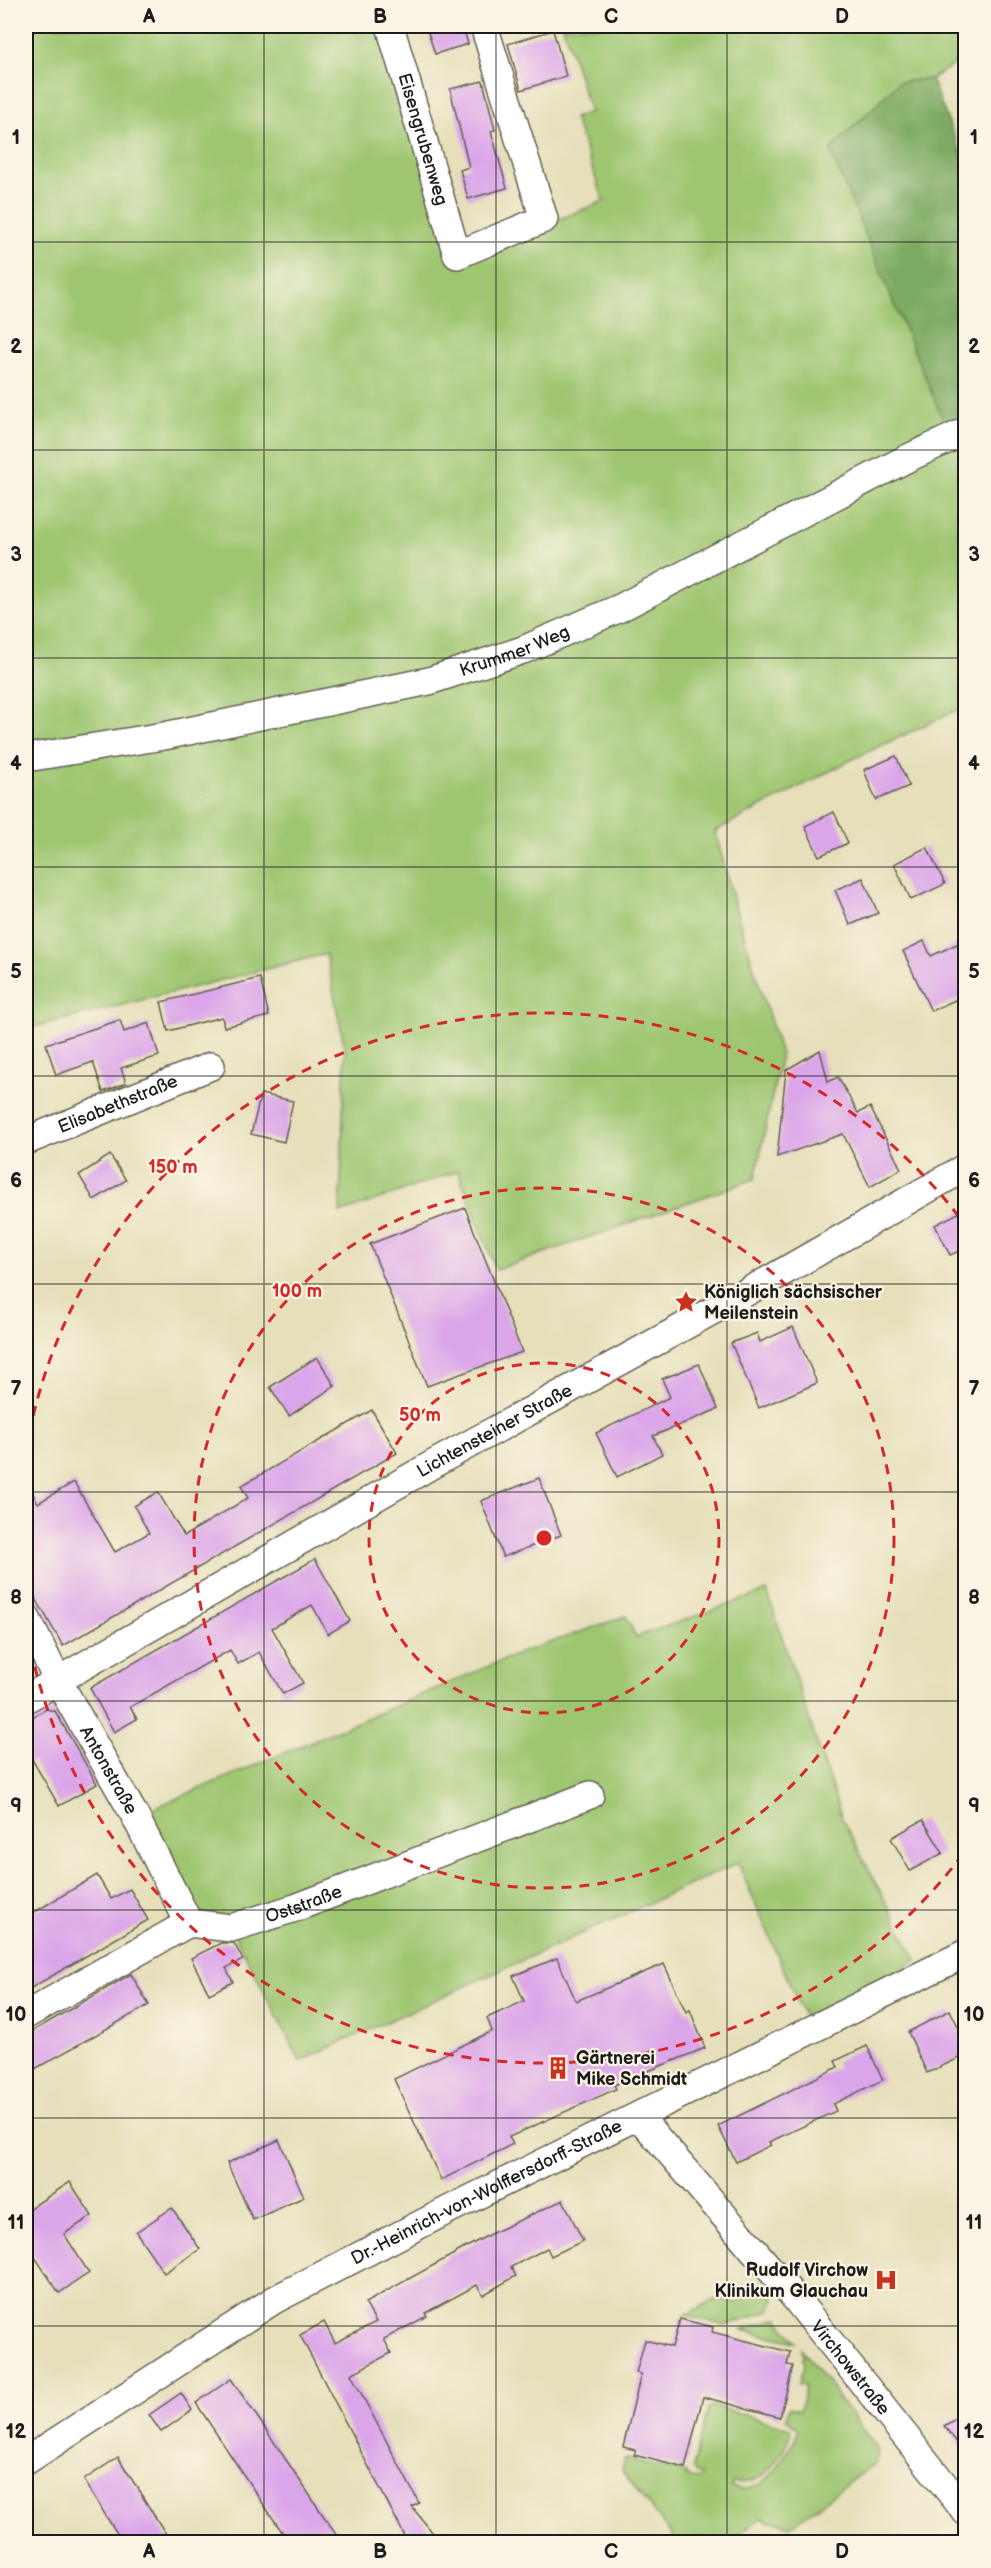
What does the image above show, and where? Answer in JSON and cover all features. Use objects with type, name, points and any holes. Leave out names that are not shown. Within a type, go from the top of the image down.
[{"type":"street","name":"Eisengrubenweg","points":[[390,26],[457,255],[544,219],[484,26]]},
{"type":"street","name":"Krummer Weg","points":[[26,758],[164,736],[429,681],[523,650],[620,608],[906,459],[966,431]]},
{"type":"street","name":"Elisabethstraße","points":[[26,1141],[211,1066]]},
{"type":"street","name":"Lichtensteiner Straße","points":[[26,1699],[435,1464],[966,1167]]},
{"type":"street","name":"Antonstraße","points":[[26,1617],[58,1681],[135,1816],[189,1923]]},
{"type":"street","name":"Oststraße","points":[[189,1923],[231,1928],[295,1908],[590,1795]]},
{"type":"street","points":[[26,2015],[189,1923]]},
{"type":"street","name":"Dr.-Heinrich-von-Wolffersdorff-Straße","points":[[26,2461],[274,2300],[452,2208],[966,1953]]},
{"type":"street","name":"Virchowstraße","points":[[639,2117],[795,2298],[966,2512]]},
{"type":"green space","points":[[26,26],[387,26],[455,261],[604,201],[574,118],[590,112],[563,26],[965,26],[965,57],[931,79],[899,82],[965,431],[965,706],[853,759],[715,831],[738,917],[781,1054],[755,1179],[496,1270],[458,1171],[340,1213],[345,1050],[326,954],[26,1029]]},
{"type":"green space","points":[[931,79],[965,163],[965,229],[960,240],[966,253],[965,430],[950,437],[830,150],[899,82]]},
{"type":"green space","points":[[767,1591],[842,1819],[917,1961],[804,2017],[738,1863],[300,2061],[231,1928],[189,1923],[135,1816],[520,1653],[626,1616],[636,1637]]},
{"type":"green space","points":[[762,2285],[774,2298],[770,2311],[726,2326],[685,2315],[718,2298],[737,2303]]},
{"type":"green space","points":[[778,2318],[796,2342],[743,2330]]},
{"type":"green space","points":[[802,2349],[878,2450],[876,2462],[791,2526],[761,2518],[728,2542],[677,2542],[622,2471],[625,2458],[686,2473],[686,2476],[699,2479],[701,2475],[696,2473],[693,2467],[708,2409],[714,2406],[790,2428],[788,2440],[780,2456],[768,2471],[754,2480],[733,2482],[731,2487],[741,2489],[758,2486],[771,2476],[796,2438],[797,2428],[786,2418],[789,2407],[800,2410],[806,2385],[799,2384],[804,2365]]},
{"type":"building","points":[[426,26],[463,26],[468,44],[435,54]]},
{"type":"building","points":[[553,30],[566,76],[521,90],[508,44]]},
{"type":"building","points":[[483,81],[495,130],[491,131],[507,188],[468,199],[460,170],[469,167],[450,89]]},
{"type":"building","points":[[896,756],[909,786],[876,800],[864,770]]},
{"type":"building","points":[[834,812],[848,843],[819,856],[805,826]]},
{"type":"building","points":[[927,847],[945,884],[911,900],[894,864]]},
{"type":"building","points":[[863,878],[878,913],[850,925],[835,890]]},
{"type":"building","points":[[924,941],[931,956],[957,944],[966,961],[966,995],[931,1011],[903,951]]},
{"type":"building","points":[[260,978],[269,1016],[224,1027],[222,1017],[168,1031],[161,1002]]},
{"type":"building","points":[[120,1020],[124,1032],[149,1023],[159,1056],[121,1068],[126,1083],[103,1092],[93,1062],[56,1075],[46,1044]]},
{"type":"building","points":[[820,1050],[828,1082],[838,1077],[858,1113],[870,1107],[901,1169],[870,1187],[843,1134],[777,1157],[786,1070]]},
{"type":"building","points":[[261,1094],[293,1101],[284,1142],[251,1134]]},
{"type":"building","points":[[110,1155],[126,1180],[94,1200],[79,1175]]},
{"type":"building","points":[[465,1208],[522,1352],[427,1386],[370,1244]]},
{"type":"building","points":[[966,1209],[966,1248],[950,1255],[935,1225]]},
{"type":"building","points":[[793,1327],[817,1383],[759,1408],[731,1343],[757,1333],[760,1342]]},
{"type":"building","points":[[317,1357],[335,1386],[289,1416],[270,1387]]},
{"type":"building","points":[[699,1364],[718,1409],[653,1436],[662,1454],[617,1477],[596,1433],[670,1397],[662,1379]]},
{"type":"building","points":[[372,1410],[397,1453],[63,1646],[26,1581],[26,1481],[38,1503],[74,1482],[115,1552],[149,1533],[134,1506],[158,1492],[184,1536],[248,1498],[241,1486]]},
{"type":"building","points":[[539,1478],[561,1535],[503,1557],[481,1501]]},
{"type":"building","points":[[315,1559],[350,1621],[328,1634],[312,1605],[272,1628],[303,1683],[283,1694],[259,1652],[238,1664],[230,1650],[130,1707],[137,1719],[114,1732],[90,1688]]},
{"type":"building","points":[[46,1709],[55,1711],[97,1784],[59,1806],[33,1761],[26,1765],[26,1721]]},
{"type":"building","points":[[923,1820],[943,1853],[910,1871],[891,1838]]},
{"type":"building","points":[[97,1875],[111,1899],[130,1889],[148,1920],[26,1991],[26,1917]]},
{"type":"building","points":[[221,1943],[234,1943],[243,1960],[226,1968],[233,1982],[209,1994],[191,1958]]},
{"type":"building","points":[[557,1958],[576,2001],[664,1964],[686,2012],[690,2010],[705,2048],[614,2085],[616,2089],[509,2137],[513,2144],[441,2180],[394,2079],[492,2031],[487,2018],[524,2001],[513,1976]]},
{"type":"building","points":[[131,1974],[149,2005],[26,2074],[26,2035]]},
{"type":"building","points":[[950,2010],[966,2043],[966,2055],[927,2073],[908,2032]]},
{"type":"building","points":[[867,2046],[883,2080],[833,2104],[836,2111],[769,2142],[771,2145],[736,2162],[718,2126],[838,2067],[835,2061]]},
{"type":"building","points":[[279,2140],[304,2197],[253,2220],[227,2163]]},
{"type":"building","points":[[70,2182],[92,2216],[64,2234],[89,2273],[59,2293],[33,2254],[26,2259],[26,2211]]},
{"type":"building","points":[[563,2200],[583,2241],[551,2256],[547,2248],[511,2267],[516,2276],[483,2295],[477,2285],[425,2313],[427,2316],[384,2339],[391,2353],[351,2374],[419,2503],[412,2507],[440,2542],[408,2542],[300,2335],[324,2322],[335,2343],[376,2322],[365,2303],[492,2233]]},
{"type":"building","points":[[172,2208],[200,2249],[164,2273],[136,2232]]},
{"type":"building","points":[[680,2319],[713,2327],[712,2332],[790,2352],[787,2365],[793,2366],[780,2417],[703,2397],[685,2468],[634,2455],[636,2450],[623,2447],[641,2374],[636,2373],[645,2340],[672,2347]]},
{"type":"building","points":[[231,2379],[341,2542],[289,2542],[249,2483],[196,2403]]},
{"type":"building","points":[[181,2393],[192,2410],[161,2432],[149,2415]]},
{"type":"building","points":[[966,2412],[966,2454],[944,2426]]},
{"type":"building","points":[[118,2457],[171,2542],[123,2542],[109,2521],[84,2480]]},
{"type":"place","name":"Königlich sächsischer Meilenstein","points":[[686,1302]]},
{"type":"place","name":"Gärtnerei Mike Schmidt","points":[[558,2068]]},
{"type":"place","name":"Rudolf Virchow Klinikum Glauchau","points":[[886,2280]]}]
